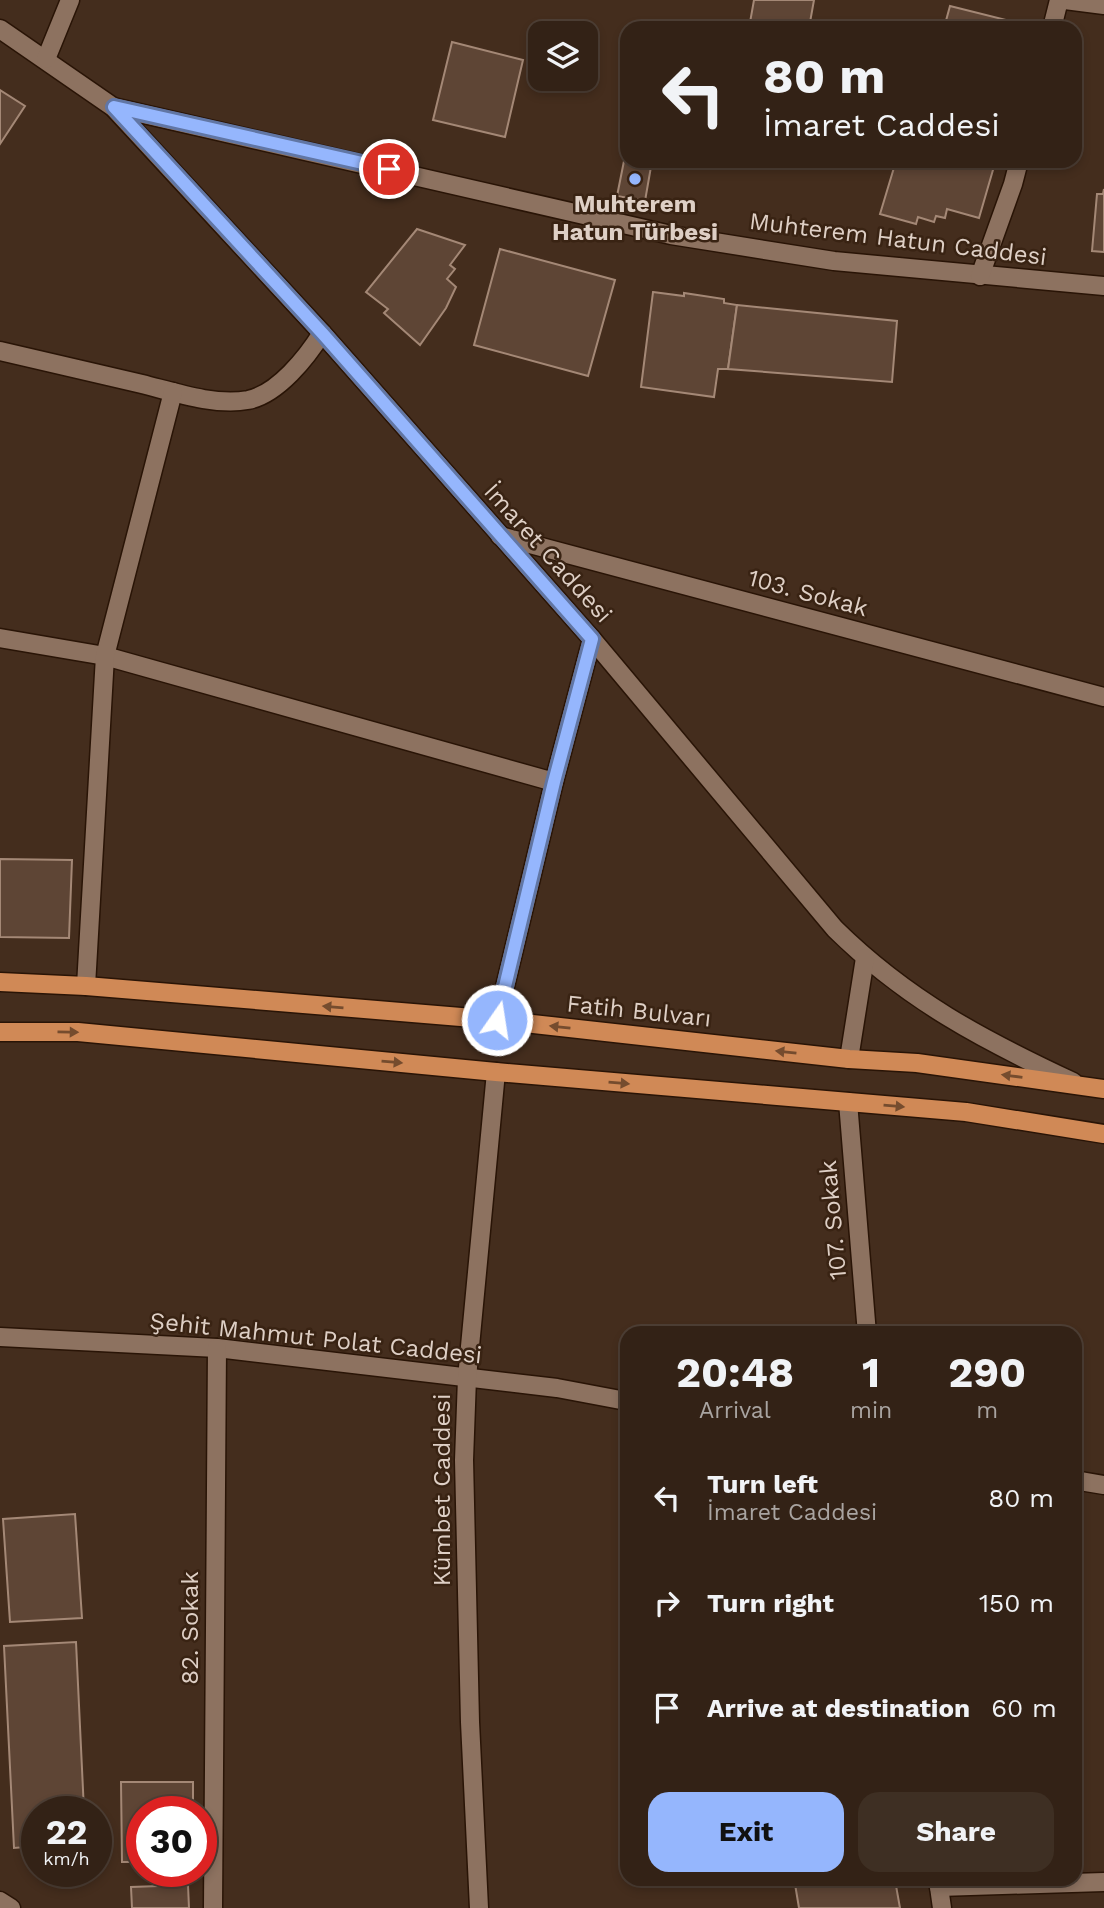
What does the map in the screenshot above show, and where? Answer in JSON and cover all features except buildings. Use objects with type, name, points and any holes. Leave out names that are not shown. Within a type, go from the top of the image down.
[{"type":"main road","name":"Fatih Bulvarı","points":[[0,982],[86,986],[497,1020],[849,1059],[917,1063],[1104,1089]]},
{"type":"main road","points":[[0,1032],[78,1032],[496,1072],[966,1112],[1104,1134]]},
{"type":"street","points":[[46,59],[71,0]]},
{"type":"street","points":[[1054,21],[1059,0]]},
{"type":"street","points":[[1065,0],[1104,5]]},
{"type":"street","name":"İmaret Caddesi","points":[[0,29],[114,107],[323,334],[592,639],[835,929],[865,958],[913,996],[1013,1054],[1077,1084]]},
{"type":"street","name":"Muhterem Hatun Caddesi","points":[[114,107],[671,235],[834,261],[1104,286]]},
{"type":"street","points":[[980,276],[1017,168]]},
{"type":"street","points":[[0,351],[173,392],[217,400],[249,400],[277,385],[304,361],[323,334]]},
{"type":"street","points":[[86,986],[105,656],[173,392]]},
{"type":"street","name":"103. Sokak","points":[[500,536],[1104,697]]},
{"type":"street","points":[[0,638],[105,656],[554,782]]},
{"type":"street","points":[[497,1020],[554,782],[592,639]]},
{"type":"street","points":[[849,1059],[865,958]]},
{"type":"street","name":"Kümbet Caddesi","points":[[479,1908],[464,1460],[467,1378],[496,1072]]},
{"type":"street","name":"107. Sokak","points":[[848,1102],[866,1326]]},
{"type":"street","name":"Şehit Mahmut Polat Caddesi","points":[[0,1337],[217,1348],[557,1388],[620,1400]]},
{"type":"street","name":"82. Sokak","points":[[213,1908],[217,1348]]},
{"type":"street","points":[[1082,1481],[1104,1485]]},
{"type":"street","points":[[1082,1882],[1104,1882]]},
{"type":"street","points":[[938,1886],[942,1908]]},
{"type":"street","points":[[0,1900],[11,1908]]},
{"type":"place","name":"Muhterem Hatun Türbesi","points":[[635,179]]},
{"type":"route","points":[[389,169],[114,107],[323,334],[592,639],[554,782],[497,1020]]}]
